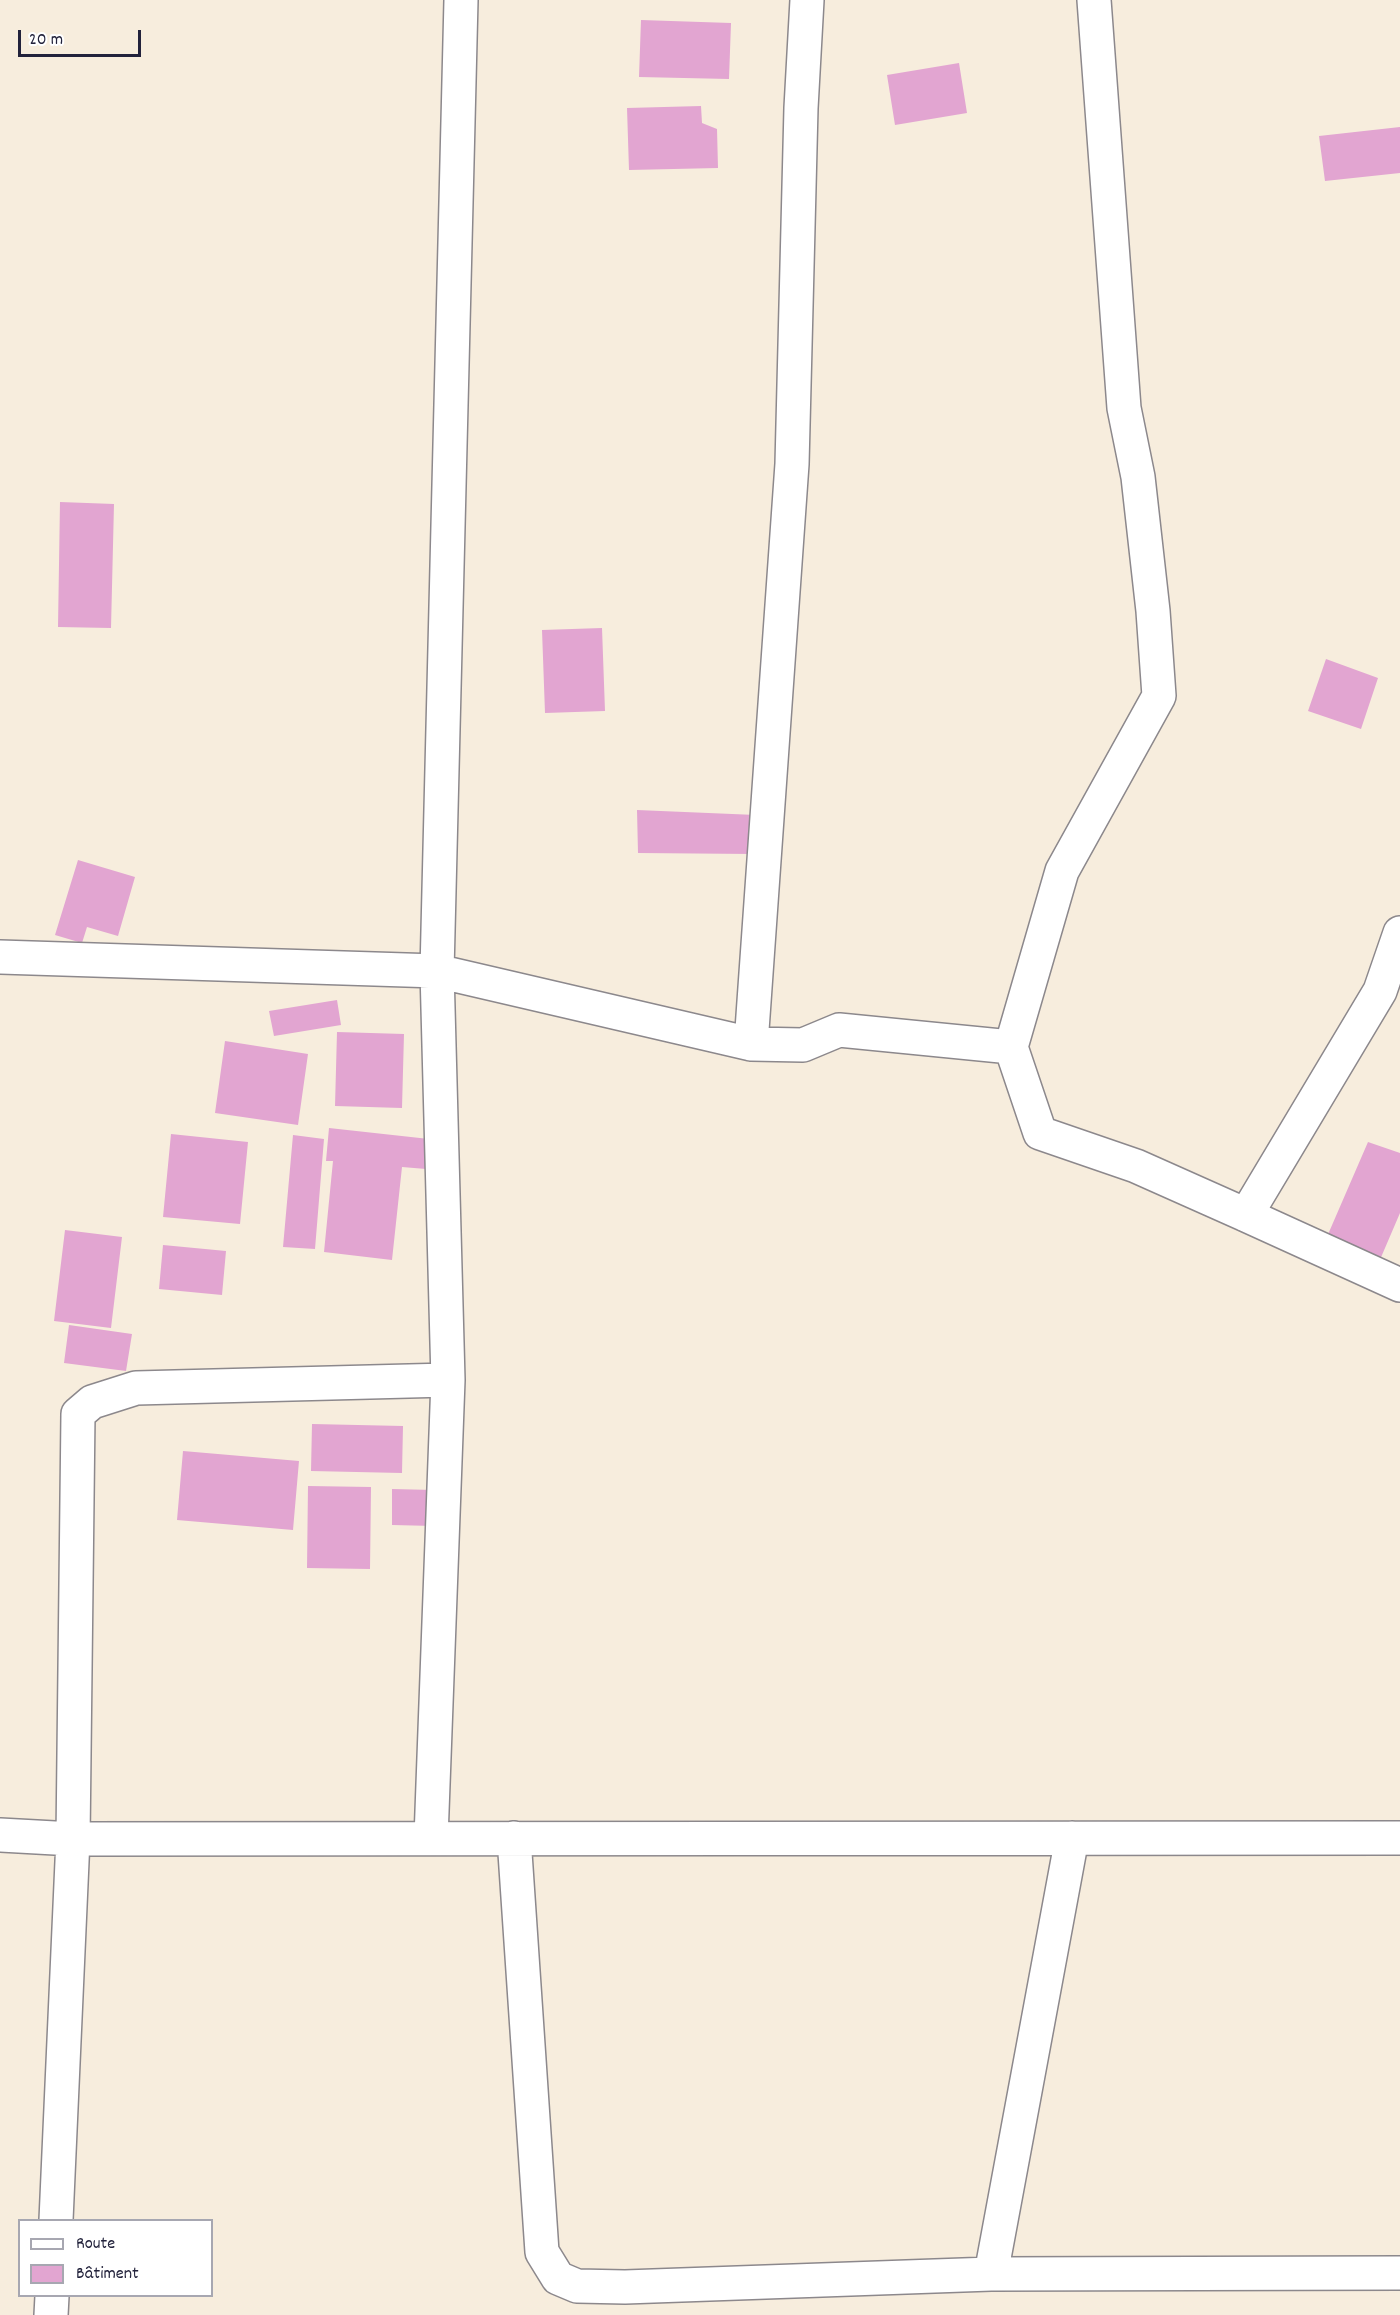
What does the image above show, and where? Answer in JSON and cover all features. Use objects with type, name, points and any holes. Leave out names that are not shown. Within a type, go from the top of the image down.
[{"type":"street","points":[[431,1838],[448,1380],[437,971],[460,0]]},
{"type":"street","points":[[751,1044],[792,464],[801,108],[807,0]]},
{"type":"street","points":[[1094,0],[1124,408],[1138,477],[1153,611],[1159,696],[1062,871],[1011,1047],[1040,1133],[1136,1166],[1400,1286]]},
{"type":"street","points":[[1246,1215],[1390,994],[1400,933]]},
{"type":"street","points":[[0,957],[437,971],[751,1044],[803,1045],[839,1030],[1011,1047]]},
{"type":"street","points":[[56,2219],[73,1839],[78,1414],[92,1402],[136,1388],[448,1380]]},
{"type":"street","points":[[0,1835],[73,1839],[1400,1838]]},
{"type":"street","points":[[514,1838],[542,2252],[558,2278],[578,2286],[625,2287],[991,2274],[1400,2272]]},
{"type":"street","points":[[991,2274],[1072,1838]]},
{"type":"street","points":[[51,2315],[52,2297]]},
{"type":"building","points":[[641,20],[731,23],[729,79],[639,77]]},
{"type":"building","points":[[959,63],[967,113],[895,125],[887,75]]},
{"type":"building","points":[[701,106],[702,123],[717,129],[718,168],[629,170],[627,108]]},
{"type":"building","points":[[1400,127],[1400,173],[1325,181],[1319,136]]},
{"type":"building","points":[[60,502],[114,504],[111,628],[58,627]]},
{"type":"building","points":[[602,628],[605,711],[545,713],[542,630]]},
{"type":"building","points":[[1326,659],[1378,678],[1361,729],[1308,711]]},
{"type":"building","points":[[637,810],[756,815],[753,854],[638,853]]},
{"type":"building","points":[[78,860],[135,877],[118,936],[87,927],[82,943],[55,935]]},
{"type":"building","points":[[337,1000],[341,1025],[274,1036],[269,1011]]},
{"type":"building","points":[[337,1032],[404,1034],[402,1108],[335,1106]]},
{"type":"building","points":[[225,1041],[308,1054],[298,1125],[215,1113]]},
{"type":"building","points":[[329,1128],[429,1139],[426,1169],[402,1167],[392,1260],[324,1252],[333,1161],[326,1161]]},
{"type":"building","points":[[171,1134],[248,1142],[240,1224],[163,1217]]},
{"type":"building","points":[[293,1135],[324,1139],[315,1249],[283,1247]]},
{"type":"building","points":[[1368,1142],[1400,1153],[1400,1213],[1379,1262],[1326,1239]]},
{"type":"building","points":[[65,1230],[122,1237],[111,1328],[54,1321]]},
{"type":"building","points":[[163,1245],[226,1251],[222,1295],[159,1289]]},
{"type":"building","points":[[69,1325],[132,1334],[126,1371],[64,1363]]},
{"type":"building","points":[[312,1424],[403,1426],[402,1473],[311,1471]]},
{"type":"building","points":[[183,1451],[299,1461],[293,1530],[177,1520]]},
{"type":"building","points":[[308,1486],[371,1487],[370,1569],[307,1568]]},
{"type":"building","points":[[392,1489],[434,1490],[434,1526],[392,1525]]}]
